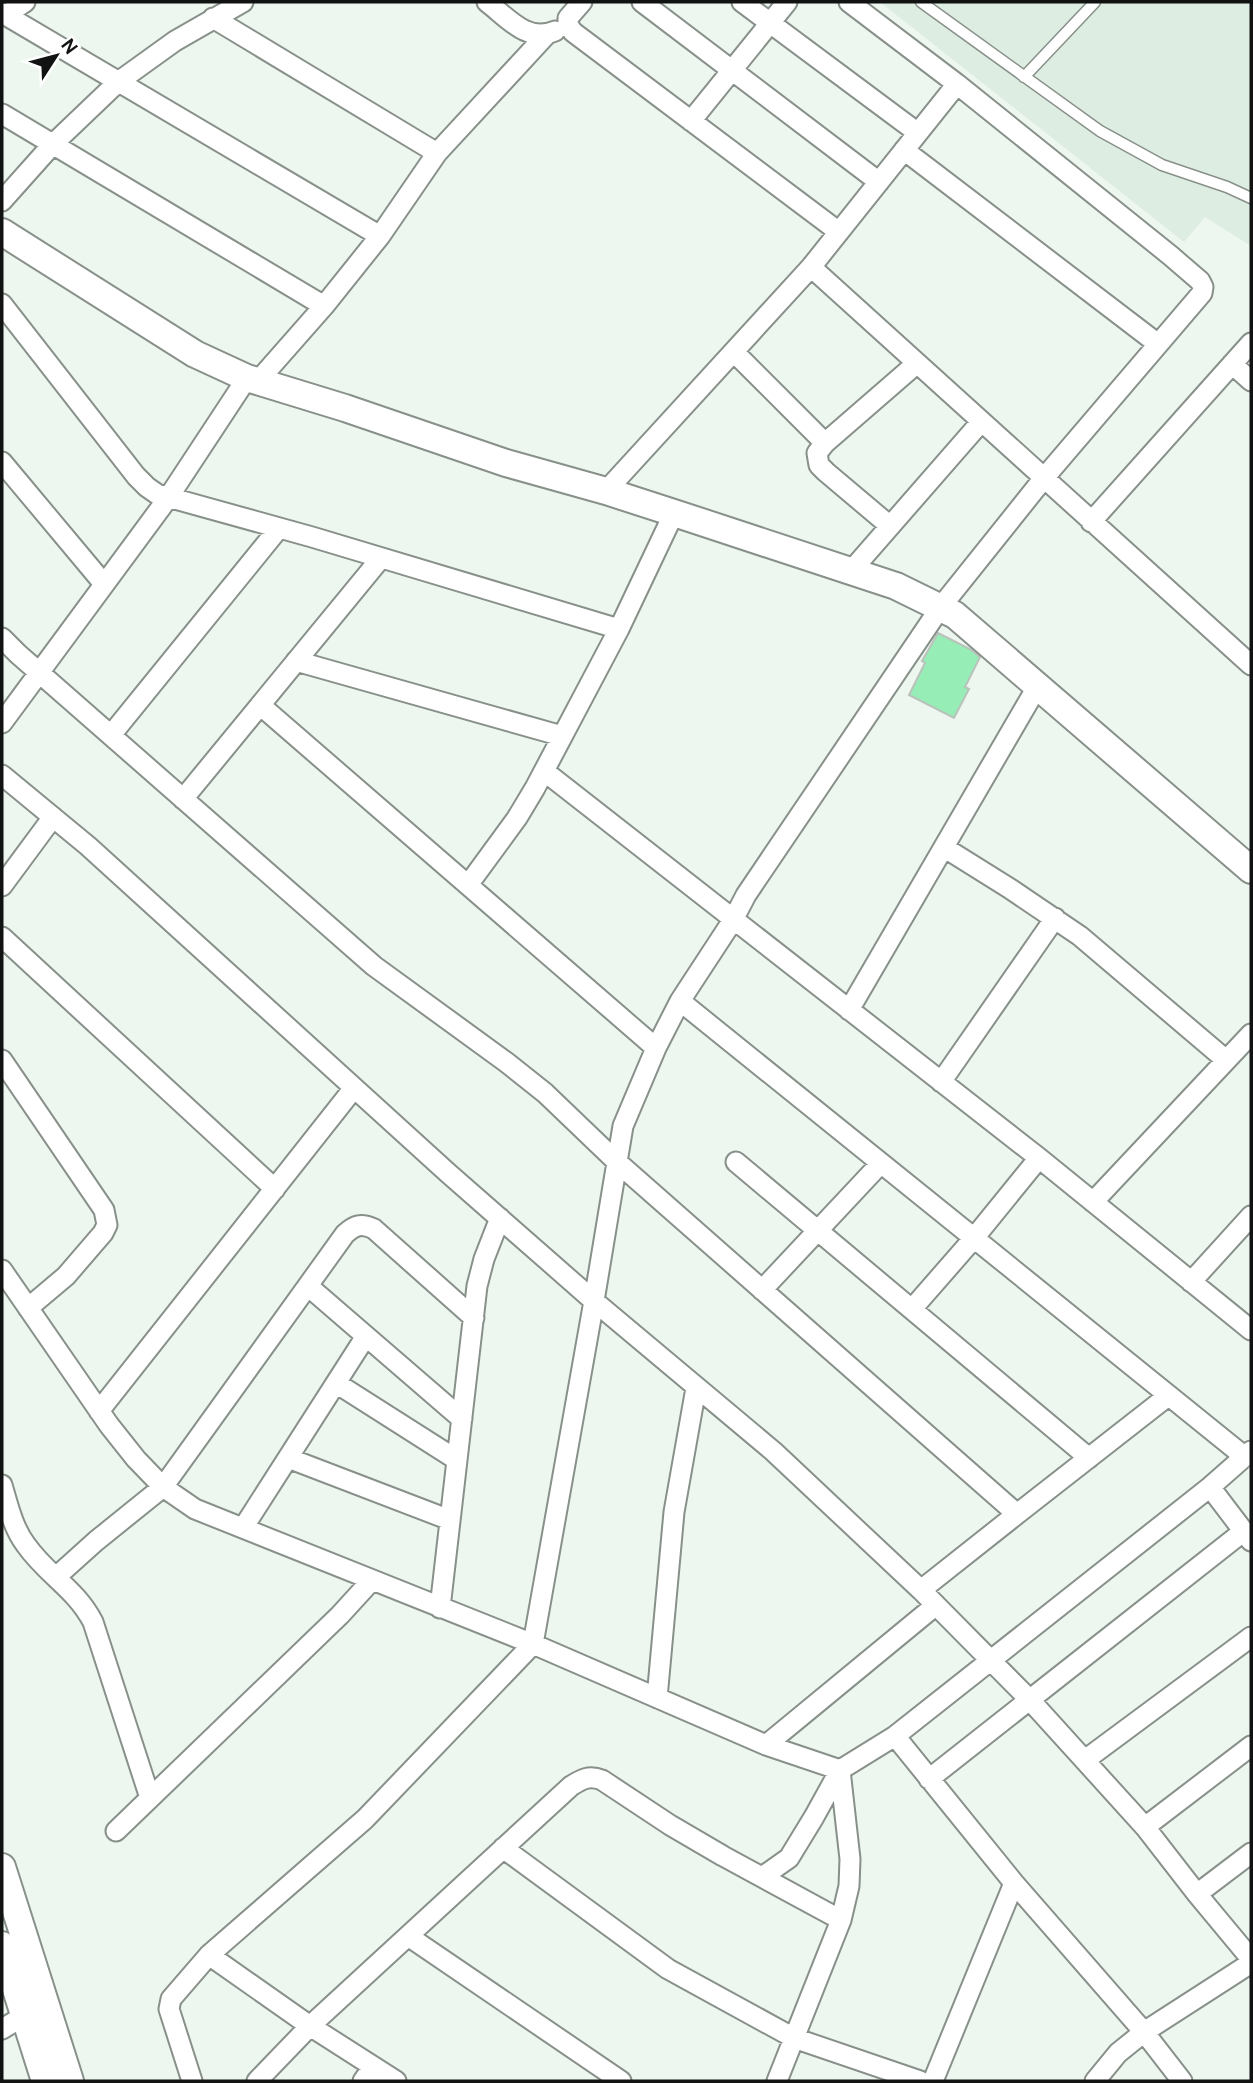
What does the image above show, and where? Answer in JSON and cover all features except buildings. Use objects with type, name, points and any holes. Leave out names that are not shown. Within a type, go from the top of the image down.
[{"type":"main road","points":[[2,232],[195,354],[252,380],[851,571],[895,586],[955,615],[1251,870]]},
{"type":"main road","points":[[2,1867],[24,2016],[70,2081]]},
{"type":"main road","points":[[2,1945],[45,2081]]},
{"type":"street","points":[[25,2],[4,14],[380,236]]},
{"type":"street","points":[[487,2],[526,32],[535,35],[547,34],[568,25]]},
{"type":"street","points":[[582,2],[568,18],[568,25],[573,32],[839,232]]},
{"type":"street","points":[[642,2],[879,182]]},
{"type":"street","points":[[742,2],[918,133]]},
{"type":"street","points":[[691,121],[787,2]]},
{"type":"street","points":[[192,2081],[169,2009],[171,1998],[209,1955],[365,1819],[533,1644],[623,1126],[656,1048],[680,1002],[746,895],[940,608],[1044,478],[1202,293],[1200,281],[957,84],[849,2]]},
{"type":"street","points":[[2,201],[52,145],[118,82],[175,40],[226,8],[437,153]]},
{"type":"street","points":[[2,723],[252,380],[324,306],[380,236],[437,153],[547,34]]},
{"type":"street","points":[[606,491],[811,268],[957,84]]},
{"type":"street","points":[[2,114],[324,306]]},
{"type":"street","points":[[904,150],[1157,344]]},
{"type":"street","points":[[811,268],[1251,665]]},
{"type":"street","points":[[2,304],[136,475],[158,494],[619,629]]},
{"type":"street","points":[[1091,522],[1251,343]]},
{"type":"street","points":[[734,352],[825,443]]},
{"type":"street","points":[[890,526],[819,464],[817,453],[916,364]]},
{"type":"street","points":[[1233,364],[1251,381]]},
{"type":"street","points":[[851,571],[981,422]]},
{"type":"street","points":[[2,462],[104,584]]},
{"type":"street","points":[[468,885],[517,818],[544,771],[619,629],[674,513]]},
{"type":"street","points":[[111,735],[279,528]]},
{"type":"street","points":[[183,799],[381,558]]},
{"type":"street","points":[[2,638],[374,966],[545,1093],[617,1163],[1017,1514]]},
{"type":"street","points":[[296,661],[562,736]]},
{"type":"street","points":[[849,1010],[1037,687]]},
{"type":"street","points":[[260,705],[656,1048]]},
{"type":"street","points":[[544,771],[1039,1158],[1251,1330]]},
{"type":"street","points":[[2,775],[129,883],[594,1301],[773,1451],[936,1605],[1029,1699],[1145,1827],[1251,1961],[1144,2032],[1118,2053],[1095,2081]]},
{"type":"street","points":[[2,886],[53,817]]},
{"type":"street","points":[[945,848],[1080,936],[1226,1060]]},
{"type":"street","points":[[942,1082],[1055,918]]},
{"type":"street","points":[[2,937],[275,1189]]},
{"type":"street","points":[[680,1002],[1168,1395],[1248,1454],[895,1736],[840,1770],[789,1858],[762,1877]]},
{"type":"street","points":[[1093,1202],[1251,1034]]},
{"type":"street","points":[[2,1060],[107,1218],[103,1233],[66,1276],[27,1308]]},
{"type":"street","points":[[99,1411],[354,1088]]},
{"type":"street","points":[[912,1310],[1039,1158]]},
{"type":"street","points":[[736,1163],[1089,1458]]},
{"type":"street","points":[[762,1290],[881,1163]]},
{"type":"street","points":[[440,1608],[477,1286],[500,1218]]},
{"type":"street","points":[[1191,1282],[1250,1222]]},
{"type":"street","points":[[56,1577],[163,1487],[345,1234],[353,1227],[363,1224],[374,1229],[474,1318]]},
{"type":"street","points":[[5,1280],[136,1459],[163,1487],[195,1509],[533,1644],[765,1745],[840,1770]]},
{"type":"street","points":[[308,1286],[462,1419]]},
{"type":"street","points":[[243,1528],[366,1336]]},
{"type":"street","points":[[336,1382],[457,1460]]},
{"type":"street","points":[[657,1698],[674,1512],[696,1388]]},
{"type":"street","points":[[921,1590],[1168,1395]]},
{"type":"street","points":[[288,1458],[450,1520]]},
{"type":"street","points":[[2,1485],[24,1544],[84,1606],[93,1622],[150,1798]]},
{"type":"street","points":[[929,1779],[1029,1699],[1247,1536],[1210,1487]]},
{"type":"street","points":[[116,1831],[340,1615],[372,1580]]},
{"type":"street","points":[[765,1745],[936,1605]]},
{"type":"street","points":[[1085,1760],[1251,1636]]},
{"type":"street","points":[[895,1736],[1014,1883],[1144,2032],[1182,2081]]},
{"type":"street","points":[[1145,1827],[1251,1746]]},
{"type":"street","points":[[777,2081],[841,1920],[849,1886],[850,1859],[840,1770]]},
{"type":"street","points":[[257,2081],[310,2026],[571,1786],[592,1776],[670,1825],[841,1920]]},
{"type":"street","points":[[503,1848],[668,1969],[794,2038],[920,2081]]},
{"type":"street","points":[[1197,1894],[1251,1853]]},
{"type":"street","points":[[933,2081],[1014,1883]]},
{"type":"street","points":[[408,1936],[621,2081]]},
{"type":"street","points":[[209,1955],[310,2026],[368,2074],[396,2081]]},
{"type":"lane","points":[[921,2],[1100,131],[1162,165],[1251,198]]},
{"type":"lane","points":[[1024,77],[1095,2]]},
{"type":"shaded area","points":[[880,2],[1251,2],[1251,246],[1205,217],[1184,242]]}]
